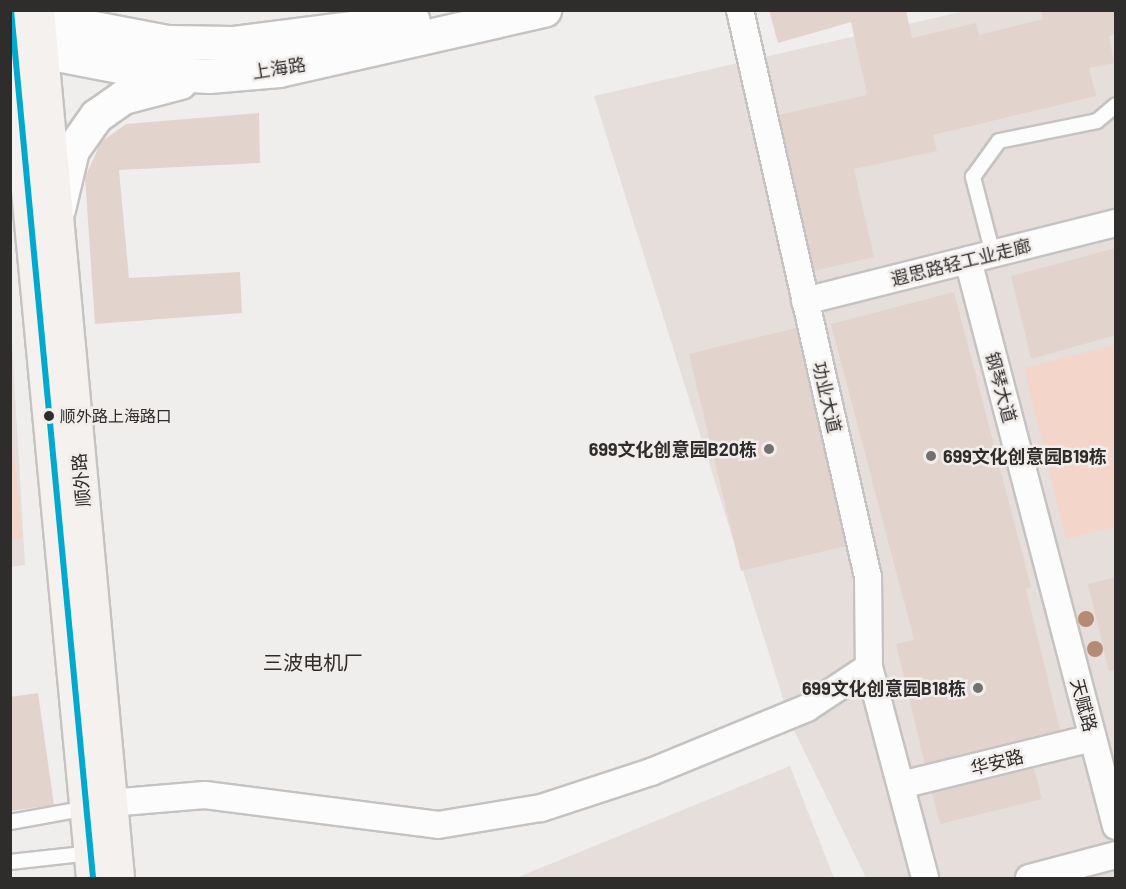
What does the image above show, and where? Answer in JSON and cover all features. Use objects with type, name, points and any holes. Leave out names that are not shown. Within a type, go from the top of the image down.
[{"type":"main road","name":"上海路","points":[[22,13],[168,42],[232,43],[462,10]]},
{"type":"main road","name":"上海路","points":[[23,48],[155,73],[209,76],[279,70],[544,10]]},
{"type":"main road","name":"顺外路","points":[[22,13],[35,251],[98,806],[117,879]]},
{"type":"main road","name":"顺外路","points":[[23,48],[58,211],[98,806],[92,866]]},
{"type":"main road","points":[[58,211],[72,150],[96,116],[123,97],[209,76]]},
{"type":"main road","points":[[10,186],[35,251]]},
{"type":"street","name":"功业大道","points":[[740,10],[868,577],[869,667],[926,879]]},
{"type":"street","name":"遐思路轻工业走廊","points":[[806,301],[1116,223]]},
{"type":"street","name":"钢琴大道","points":[[968,260],[1052,584]]},
{"type":"street","name":"天赋路","points":[[1052,584],[1116,826]]},
{"type":"street","points":[[98,806],[205,795],[438,825],[542,808],[651,772],[807,708],[869,667]]},
{"type":"street","name":"华安路","points":[[901,785],[1092,738]]},
{"type":"street","points":[[1029,879],[1116,855]]},
{"type":"lane","points":[[993,254],[973,177],[999,141],[1097,121],[1116,105]]},
{"type":"lane","points":[[10,822],[98,806]]},
{"type":"lane","points":[[10,862],[92,866]]},
{"type":"shaded area","points":[[965,11],[1115,11],[1115,878],[866,878],[791,724],[594,96]]},
{"type":"shaded area","points":[[10,309],[25,565],[11,567]]},
{"type":"shaded area","points":[[1115,345],[1115,527],[1066,539],[1024,368]]},
{"type":"shaded area","points":[[10,426],[23,538],[11,539],[10,539]]},
{"type":"shaded area","points":[[790,766],[834,878],[516,878]]},
{"type":"building","points":[[769,10],[906,10],[912,38],[976,23],[979,35],[1043,19],[1041,10],[1116,10],[1116,34],[1109,36],[1114,63],[1089,68],[1096,96],[933,135],[937,151],[854,169],[874,257],[814,271],[779,115],[867,95],[851,22],[778,43]]},
{"type":"building","points":[[259,113],[260,163],[119,170],[129,278],[240,272],[242,313],[95,324],[85,177],[101,142],[126,124]]},
{"type":"building","points":[[1116,248],[1116,335],[1031,359],[1011,276]]},
{"type":"building","name":"699文化创意园B19栋","points":[[954,292],[1031,587],[1026,589],[1060,730],[925,764],[896,644],[914,640],[831,324]]},
{"type":"building","name":"699文化创意园B20栋","points":[[796,328],[846,546],[741,571],[689,354]]},
{"type":"building","points":[[1116,577],[1116,670],[1109,671],[1088,584]]},
{"type":"building","points":[[38,693],[54,805],[10,811],[10,697]]},
{"type":"building","points":[[1034,768],[1042,799],[940,824],[932,793]]},
{"type":"transit line","points":[[11,10],[93,878]]},
{"type":"place","name":"顺外路上海路口","points":[[49,416]]},
{"type":"place","name":"699文化创意园B20栋","points":[[769,449]]},
{"type":"place","name":"699文化创意园B19栋","points":[[931,456]]},
{"type":"place","name":"699文化创意园B18栋","points":[[978,688]]},
{"type":"district","name":"三波电机厂","points":[[313,662]]}]
